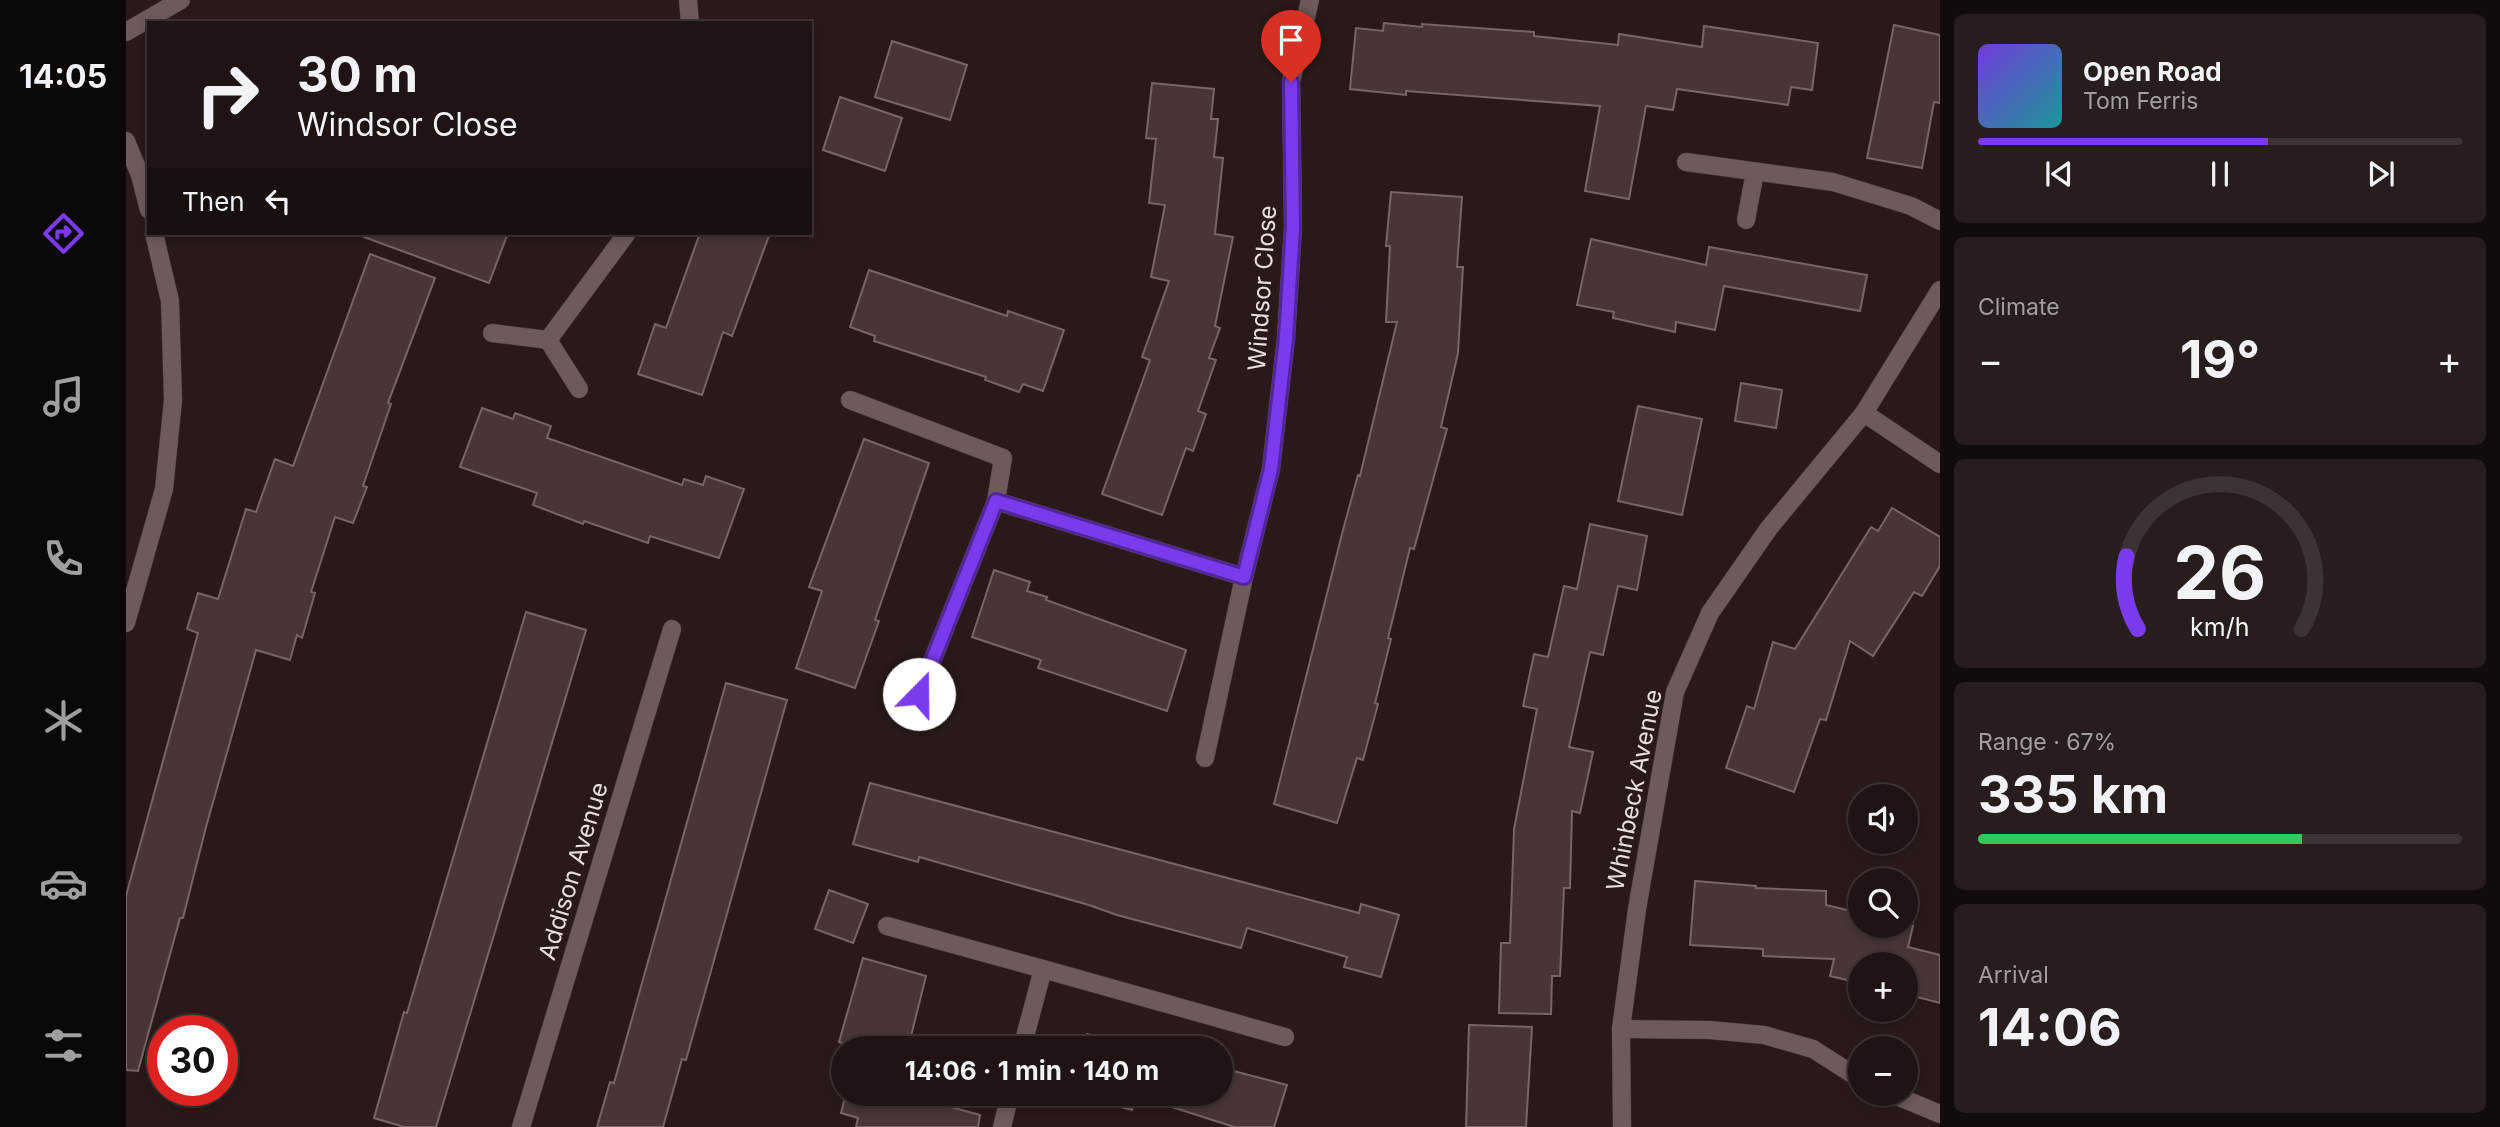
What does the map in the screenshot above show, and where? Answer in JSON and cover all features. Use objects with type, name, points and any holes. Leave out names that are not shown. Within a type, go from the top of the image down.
[{"type":"street","points":[[126,32],[181,0]]},
{"type":"street","points":[[688,0],[690,21]]},
{"type":"street","name":"Windsor Close","points":[[1205,758],[1244,577],[1271,469],[1286,338],[1293,227],[1291,82],[1310,0]]},
{"type":"street","points":[[126,141],[140,174],[147,203]]},
{"type":"street","points":[[1686,162],[1833,182],[1911,206],[1940,222]]},
{"type":"street","points":[[1746,220],[1755,172]]},
{"type":"street","points":[[126,623],[163,489],[173,400],[170,301],[154,235]]},
{"type":"street","points":[[548,340],[626,235]]},
{"type":"street","name":"Whinbeck Avenue","points":[[1622,1127],[1621,1029],[1637,909],[1675,692],[1710,613],[1769,528],[1864,413],[1940,290]]},
{"type":"street","points":[[492,333],[548,340]]},
{"type":"street","points":[[548,340],[579,389]]},
{"type":"street","points":[[850,400],[1003,458],[996,501],[919,694]]},
{"type":"street","points":[[1864,413],[1940,464]]},
{"type":"street","points":[[996,501],[1244,577]]},
{"type":"street","name":"Addison Avenue","points":[[521,1127],[673,629]]},
{"type":"street","points":[[887,926],[1284,1037]]},
{"type":"street","points":[[1025,1036],[1043,969]]},
{"type":"street","points":[[1621,1029],[1710,1030],[1764,1035],[1812,1049],[1848,1072]]},
{"type":"street","points":[[1918,1105],[1940,1114]]},
{"type":"street","points":[[1002,1127],[1007,1106]]},
{"type":"building","points":[[1384,23],[1534,32],[1534,36],[1618,45],[1619,34],[1702,47],[1704,26],[1818,43],[1812,90],[1791,87],[1788,105],[1677,89],[1673,110],[1646,106],[1629,199],[1585,191],[1600,106],[1406,91],[1406,95],[1350,89],[1356,28],[1383,31]]},
{"type":"building","points":[[1894,25],[1940,35],[1940,103],[1934,102],[1922,168],[1867,158]]},
{"type":"building","points":[[892,41],[967,65],[950,120],[875,97]]},
{"type":"building","points":[[1152,83],[1214,89],[1211,119],[1218,119],[1214,157],[1223,158],[1215,234],[1233,237],[1215,326],[1220,328],[1209,358],[1216,360],[1198,411],[1206,414],[1193,451],[1186,448],[1162,515],[1102,494],[1150,360],[1142,357],[1169,281],[1151,277],[1165,205],[1149,203],[1156,139],[1146,138]]},
{"type":"building","points":[[840,97],[902,118],[885,171],[823,150]]},
{"type":"building","points":[[1391,192],[1462,197],[1457,267],[1463,267],[1458,353],[1441,427],[1447,429],[1414,549],[1410,548],[1388,638],[1391,639],[1375,703],[1378,704],[1363,760],[1357,758],[1337,823],[1274,804],[1343,530],[1358,475],[1360,476],[1397,322],[1386,322],[1390,246],[1386,246]]},
{"type":"building","points":[[364,235],[507,235],[489,283]]},
{"type":"building","points":[[699,235],[769,235],[732,336],[723,332],[702,395],[638,374],[655,324],[666,328]]},
{"type":"building","points":[[1591,239],[1706,265],[1709,247],[1867,275],[1860,311],[1724,286],[1715,330],[1676,322],[1675,332],[1613,318],[1614,312],[1577,305]]},
{"type":"building","points":[[370,254],[435,278],[388,403],[391,404],[363,486],[367,487],[353,523],[335,517],[311,592],[315,593],[302,638],[297,635],[290,660],[256,650],[183,918],[180,918],[153,1015],[147,1015],[147,1038],[138,1071],[126,1070],[126,896],[198,633],[187,629],[198,593],[218,599],[246,509],[256,512],[275,459],[293,466]]},
{"type":"building","points":[[869,270],[1007,316],[1008,311],[1064,330],[1043,391],[1023,384],[1019,392],[985,380],[986,377],[874,341],[875,336],[850,327]]},
{"type":"building","points":[[1741,383],[1782,390],[1776,428],[1735,421]]},
{"type":"building","points":[[1638,406],[1702,419],[1682,515],[1618,501]]},
{"type":"building","points":[[482,408],[513,419],[515,413],[551,426],[547,438],[682,485],[684,479],[703,485],[706,476],[744,489],[719,558],[650,536],[648,543],[584,521],[583,524],[533,505],[537,493],[460,467]]},
{"type":"building","points":[[864,439],[929,463],[875,620],[879,621],[855,688],[796,668],[822,591],[809,587]]},
{"type":"building","points":[[1892,508],[1940,537],[1940,566],[1922,596],[1914,592],[1873,656],[1850,641],[1826,720],[1820,719],[1794,792],[1726,768],[1747,706],[1754,709],[1773,642],[1795,649],[1871,527],[1878,531]]},
{"type":"building","points":[[1590,524],[1647,536],[1637,590],[1618,586],[1603,655],[1590,652],[1569,747],[1593,752],[1580,813],[1572,811],[1570,888],[1564,888],[1560,976],[1552,976],[1551,1014],[1499,1013],[1501,943],[1510,943],[1514,829],[1537,709],[1523,706],[1534,654],[1548,657],[1564,586],[1577,589]]},
{"type":"building","points":[[994,570],[1030,582],[1027,591],[1047,597],[1046,600],[1186,650],[1167,711],[1038,668],[1041,660],[972,637]]},
{"type":"building","points":[[526,612],[586,630],[436,1127],[404,1127],[374,1118]]},
{"type":"building","points":[[726,683],[787,700],[686,1060],[682,1059],[663,1127],[597,1127],[610,1082],[614,1083]]},
{"type":"building","points":[[870,783],[1359,913],[1361,904],[1399,915],[1381,977],[1344,967],[1347,957],[1247,928],[1241,948],[919,857],[918,862],[853,844]]},
{"type":"building","points":[[1695,881],[1756,888],[1826,891],[1826,905],[1848,910],[1848,938],[1910,938],[1908,947],[1940,955],[1940,1003],[1918,997],[1918,952],[1848,952],[1848,980],[1830,976],[1834,959],[1763,956],[1763,949],[1690,945]]},
{"type":"building","points":[[829,890],[868,904],[853,943],[815,929]]},
{"type":"building","points":[[863,958],[926,976],[911,1036],[841,1036]]},
{"type":"building","points":[[1469,1025],[1532,1027],[1526,1127],[1466,1127]]},
{"type":"building","points":[[1233,1071],[1287,1085],[1274,1127],[1234,1127],[1169,1106],[1233,1106]]},
{"type":"building","points":[[843,1106],[947,1106],[980,1115],[978,1127],[856,1127],[858,1118],[841,1113]]},
{"type":"building","points":[[1117,1106],[1133,1106],[1132,1110]]},
{"type":"route","points":[[919,694],[996,501],[1244,577],[1271,469],[1286,338],[1293,227],[1291,82]]}]
